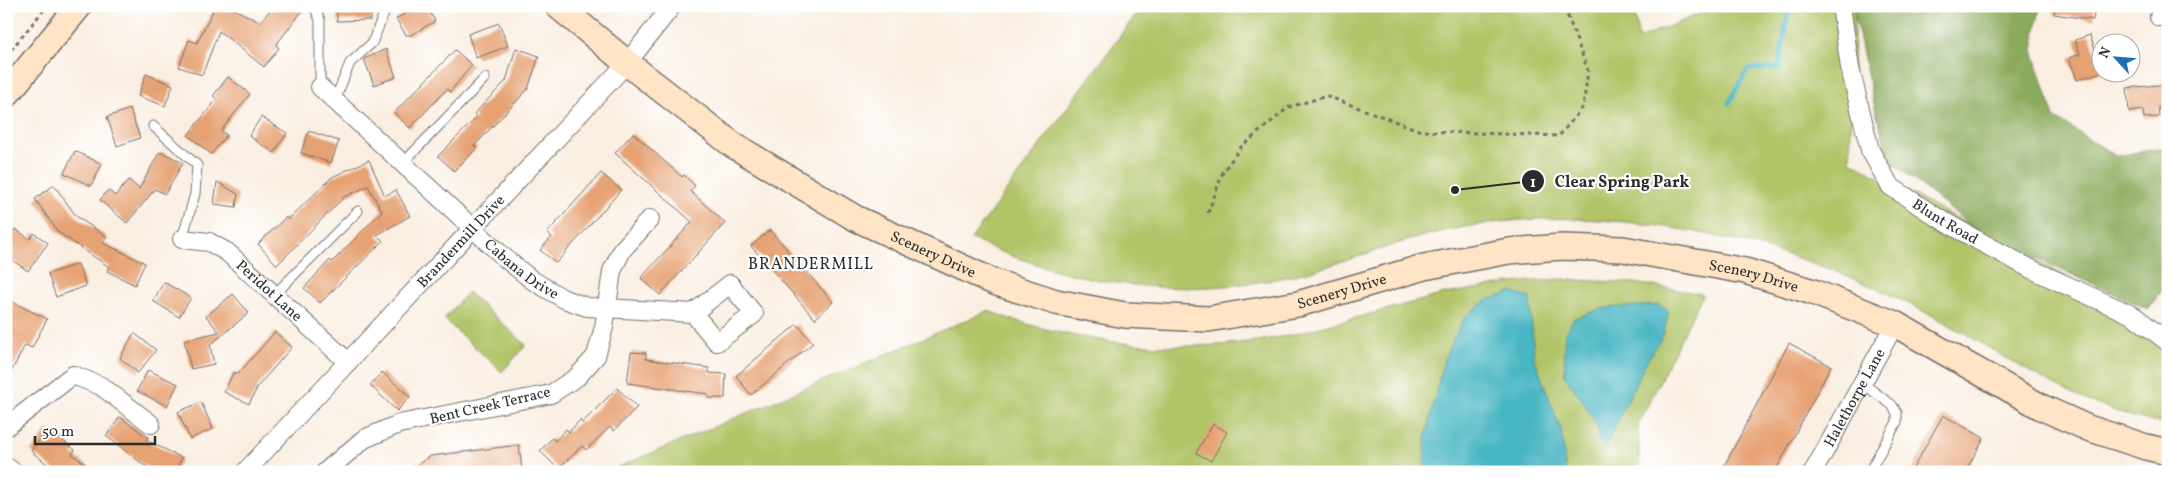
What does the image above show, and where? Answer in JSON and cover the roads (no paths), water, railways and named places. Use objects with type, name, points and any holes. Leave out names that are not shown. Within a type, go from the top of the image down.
[{"type":"street","points":[[6,95],[79,6]]},
{"type":"street","name":"Scenery Drive","points":[[558,6],[627,63],[733,145],[855,218],[994,282],[1056,302],[1125,315],[1208,318],[1298,304],[1424,267],[1509,251],[1562,247],[1623,249],[1745,272],[1813,292],[1895,324],[2041,407],[2088,428],[2146,447],[2168,452]]},
{"type":"street","name":"Brandermill Drive","points":[[247,471],[627,63],[672,6]]},
{"type":"street","name":"Blunt Road","points":[[1840,6],[1850,68],[1870,150],[1890,186],[1935,216],[1993,249],[2031,269],[2134,316],[2168,342]]},
{"type":"street","name":"Cabana Drive","points":[[320,87],[532,280],[564,299],[587,307],[693,313]]},
{"type":"street","name":"Bent Creek Terrace","points":[[325,472],[364,440],[399,424],[551,394],[577,377],[596,356],[604,327],[605,307],[612,271],[622,250],[650,219]]},
{"type":"street","name":"Peridot Lane","points":[[182,240],[209,242],[221,249],[348,362]]},
{"type":"street","name":"Halethorpe Lane","points":[[1813,472],[1895,324]]},
{"type":"street","points":[[6,427],[73,376],[101,386],[151,424]]},
{"type":"lane","points":[[314,6],[320,20],[320,87]]},
{"type":"lane","points":[[336,100],[350,63],[372,43],[387,6]]},
{"type":"lane","points":[[403,163],[485,78]]},
{"type":"lane","points":[[153,126],[197,165],[195,194],[182,240]]},
{"type":"lane","points":[[274,295],[358,211]]},
{"type":"lane","points":[[1862,383],[1892,405],[1897,412],[1896,422],[1868,472]]},
{"type":"lane","points":[[6,461],[21,472]]},
{"type":"water","points":[[1511,292],[1530,298],[1534,357],[1561,430],[1566,472],[1424,472],[1426,436],[1444,359],[1464,318],[1485,301]]},
{"type":"water","points":[[1659,305],[1669,311],[1663,336],[1646,362],[1606,446],[1598,440],[1599,430],[1583,401],[1565,376],[1564,338],[1573,319],[1602,308]]},
{"type":"waterway","points":[[1729,103],[1748,69],[1779,68],[1789,6]]},
{"type":"place","name":"Clear Spring Park","points":[[1455,190]]},
{"type":"district","name":"BRANDERMILL","points":[[811,263]]}]
